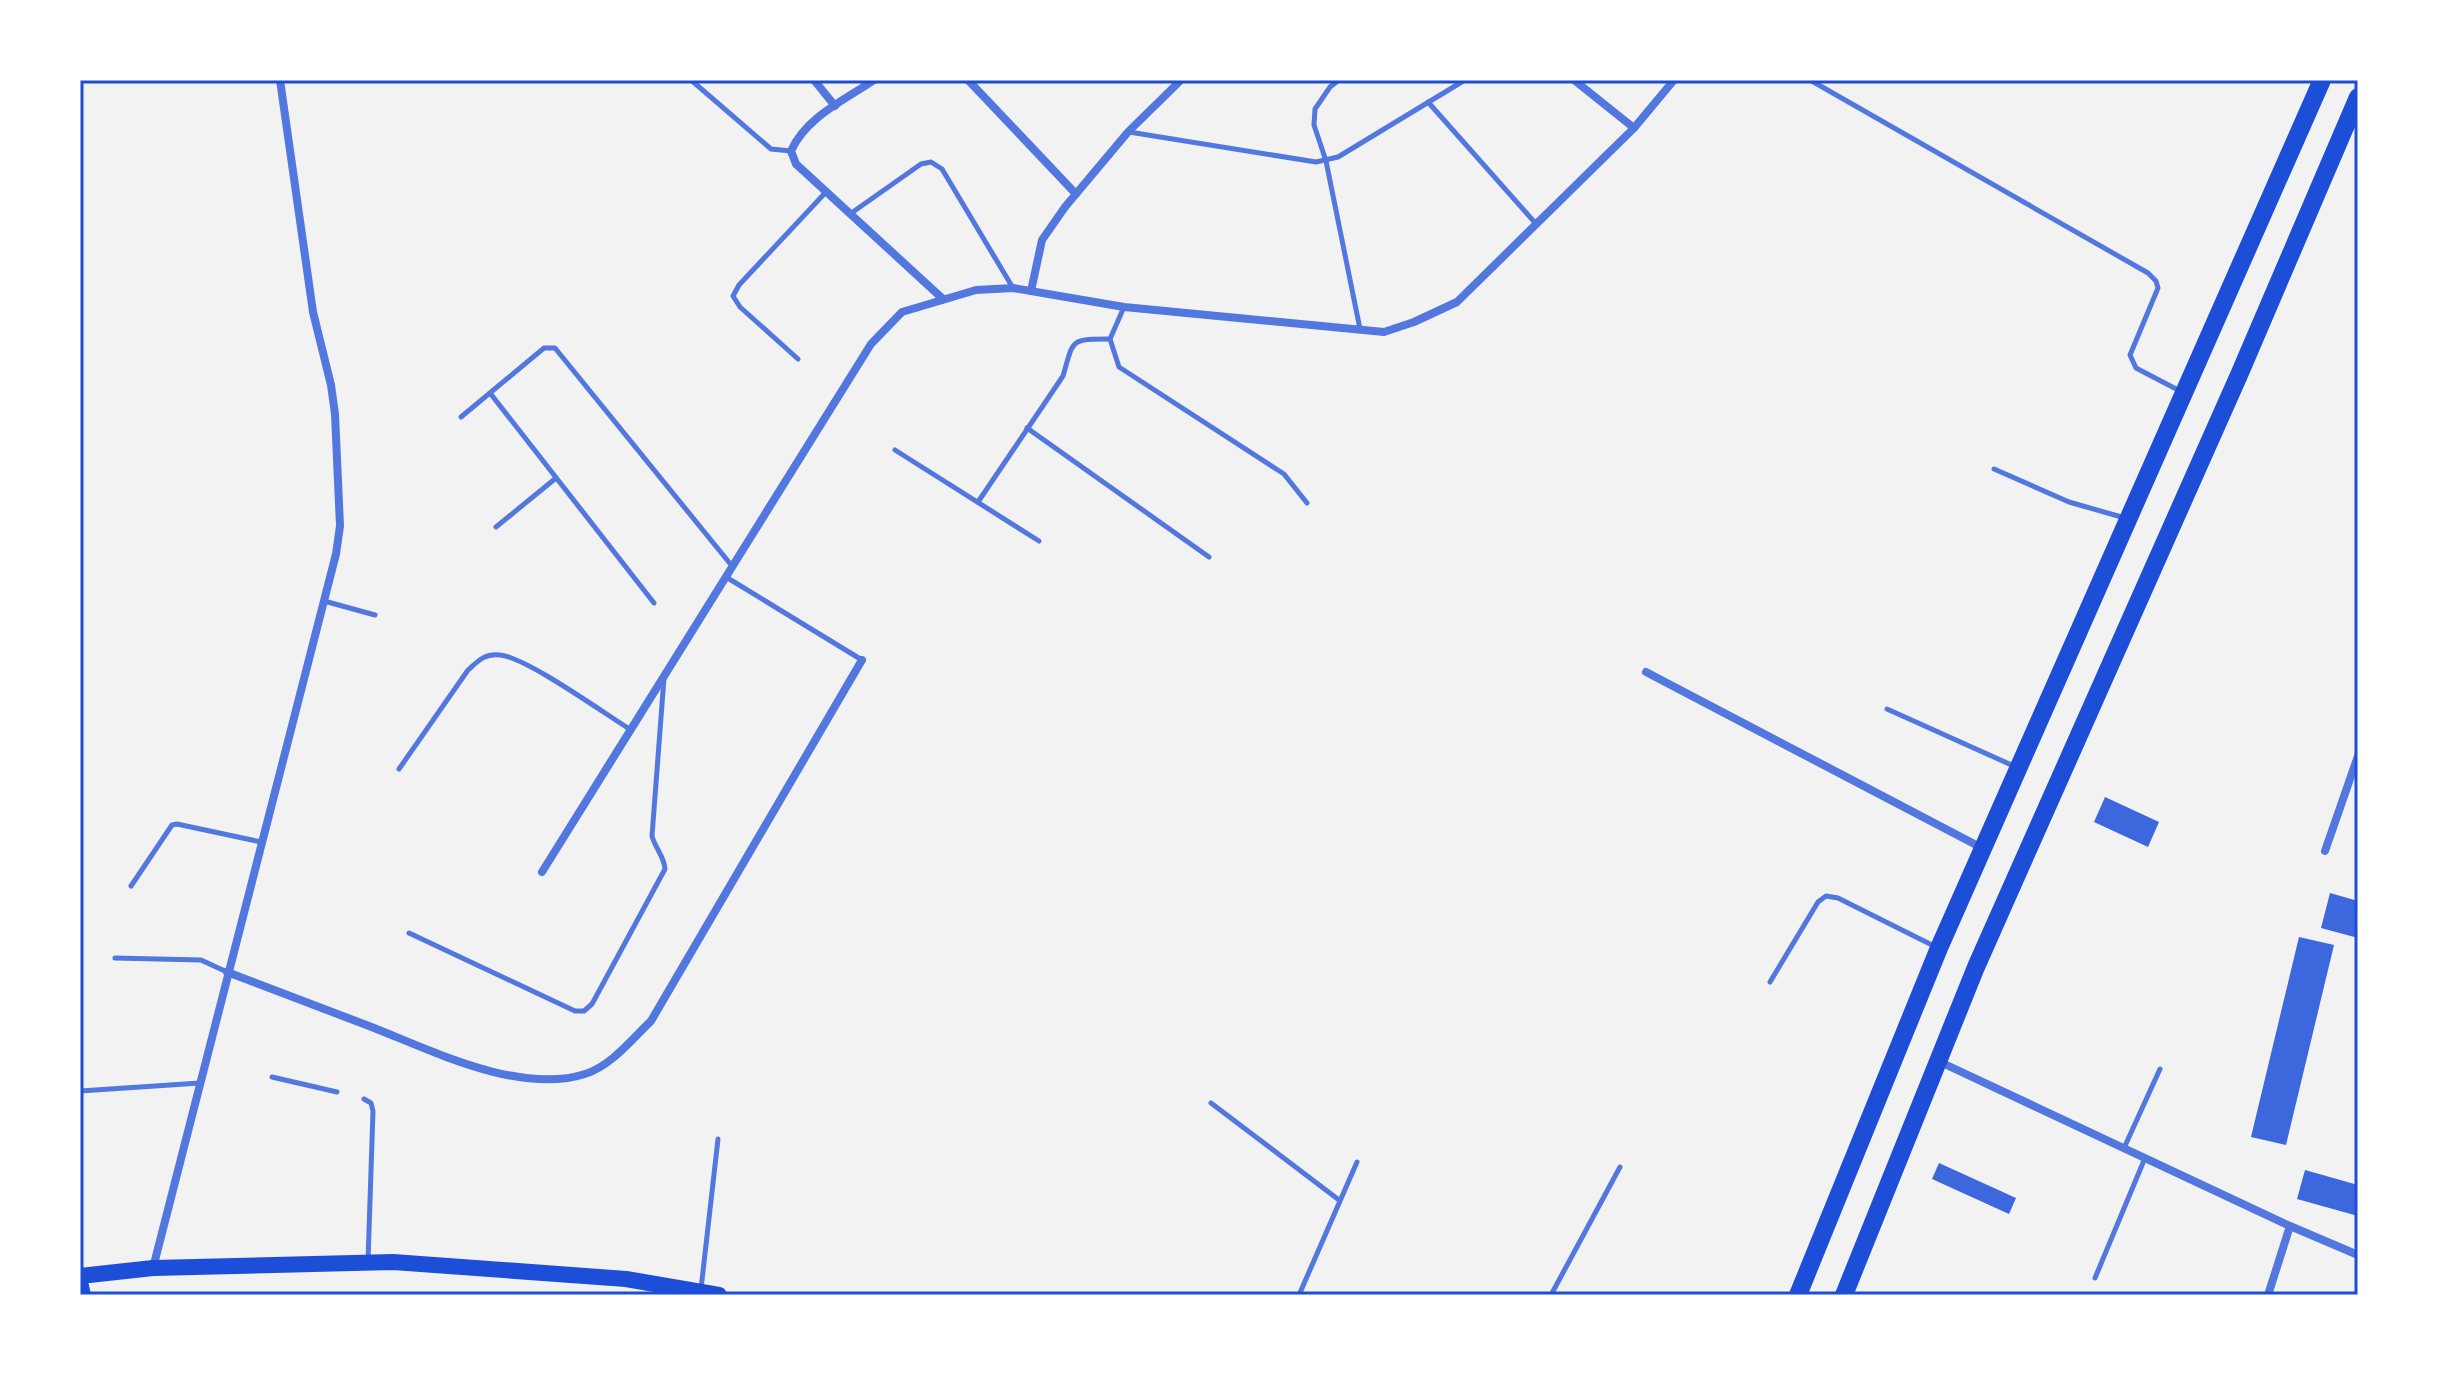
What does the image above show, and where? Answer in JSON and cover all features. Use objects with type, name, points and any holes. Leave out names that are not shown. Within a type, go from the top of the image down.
[{"type":"highway","points":[[1798,1295],[1939,948],[2322,80]]},
{"type":"highway","points":[[1844,1295],[1976,967],[2239,375],[2358,97]]},
{"type":"main road","points":[[83,1295],[80,1279],[153,1268],[368,1262],[626,1279],[719,1295]]},
{"type":"street","points":[[153,1268],[324,601],[340,526],[335,414],[313,312],[280,80]]},
{"type":"street","points":[[814,80],[835,106]]},
{"type":"street","points":[[874,80],[810,124],[797,138],[791,151],[796,164],[943,299]]},
{"type":"street","points":[[968,80],[1076,194]]},
{"type":"street","points":[[1031,291],[1042,240],[1128,132],[1181,80]]},
{"type":"street","points":[[1574,80],[1634,128]]},
{"type":"street","points":[[542,872],[871,344],[902,312],[976,290],[1013,288],[1124,307],[1384,332],[1457,302],[1634,128],[1674,80]]},
{"type":"street","points":[[227,972],[471,1065],[525,1078],[565,1079],[589,1073],[616,1055],[651,1021],[862,660]]},
{"type":"street","points":[[1646,672],[1985,849]]},
{"type":"street","points":[[2325,851],[2358,756]]},
{"type":"street","points":[[1937,1061],[2358,1255]]},
{"type":"street","points":[[2268,1295],[2290,1226]]},
{"type":"lane","points":[[691,80],[771,149],[791,151]]},
{"type":"lane","points":[[1339,80],[1330,87],[1315,109],[1314,125],[1326,161],[1360,330]]},
{"type":"lane","points":[[1128,132],[1316,162],[1326,161],[1338,157],[1465,80]]},
{"type":"lane","points":[[1810,80],[2148,273],[2158,288],[2130,355],[2131,362],[2136,368],[2185,394]]},
{"type":"lane","points":[[1428,102],[1537,225]]},
{"type":"lane","points":[[849,215],[921,164],[931,162],[942,169],[1013,288]]},
{"type":"lane","points":[[798,359],[740,307],[733,296],[739,285],[826,192]]},
{"type":"lane","points":[[1124,307],[1110,339],[1119,367],[1284,474],[1307,503]]},
{"type":"lane","points":[[978,502],[1063,376],[1073,344],[1081,339],[1110,339]]},
{"type":"lane","points":[[461,417],[544,348],[555,348],[733,567]]},
{"type":"lane","points":[[490,393],[654,603]]},
{"type":"lane","points":[[1027,428],[1209,557]]},
{"type":"lane","points":[[895,450],[1039,541]]},
{"type":"lane","points":[[1994,469],[2081,506],[2130,519]]},
{"type":"lane","points":[[496,527],[556,478]]},
{"type":"lane","points":[[726,577],[862,660]]},
{"type":"lane","points":[[324,601],[375,615]]},
{"type":"lane","points":[[399,769],[468,670],[482,657],[501,655],[521,662],[631,730]]},
{"type":"lane","points":[[409,933],[575,1011],[584,1011],[592,1004],[665,869],[664,859],[656,849],[652,836],[664,677]]},
{"type":"lane","points":[[1887,709],[2020,769]]},
{"type":"lane","points":[[131,886],[172,825],[261,842]]},
{"type":"lane","points":[[1770,982],[1818,902],[1826,896],[1838,898],[1939,948]]},
{"type":"lane","points":[[115,958],[201,960],[227,972]]},
{"type":"lane","points":[[2124,1148],[2160,1069]]},
{"type":"lane","points":[[272,1077],[337,1092]]},
{"type":"lane","points":[[80,1091],[200,1083]]},
{"type":"lane","points":[[364,1099],[371,1103],[373,1111],[368,1262]]},
{"type":"lane","points":[[1211,1103],[1339,1200]]},
{"type":"lane","points":[[701,1292],[718,1139]]},
{"type":"lane","points":[[2095,1278],[2145,1157]]},
{"type":"lane","points":[[1299,1295],[1357,1162]]},
{"type":"lane","points":[[1551,1295],[1620,1167]]},
{"type":"building","points":[[2105,797],[2159,822],[2148,847],[2094,822]]},
{"type":"building","points":[[2330,893],[2358,901],[2358,938],[2321,928]]},
{"type":"building","points":[[2299,937],[2334,945],[2286,1145],[2251,1137]]},
{"type":"building","points":[[1939,1163],[2016,1198],[2009,1214],[1932,1179]]},
{"type":"building","points":[[2305,1170],[2358,1185],[2358,1216],[2297,1199]]}]
